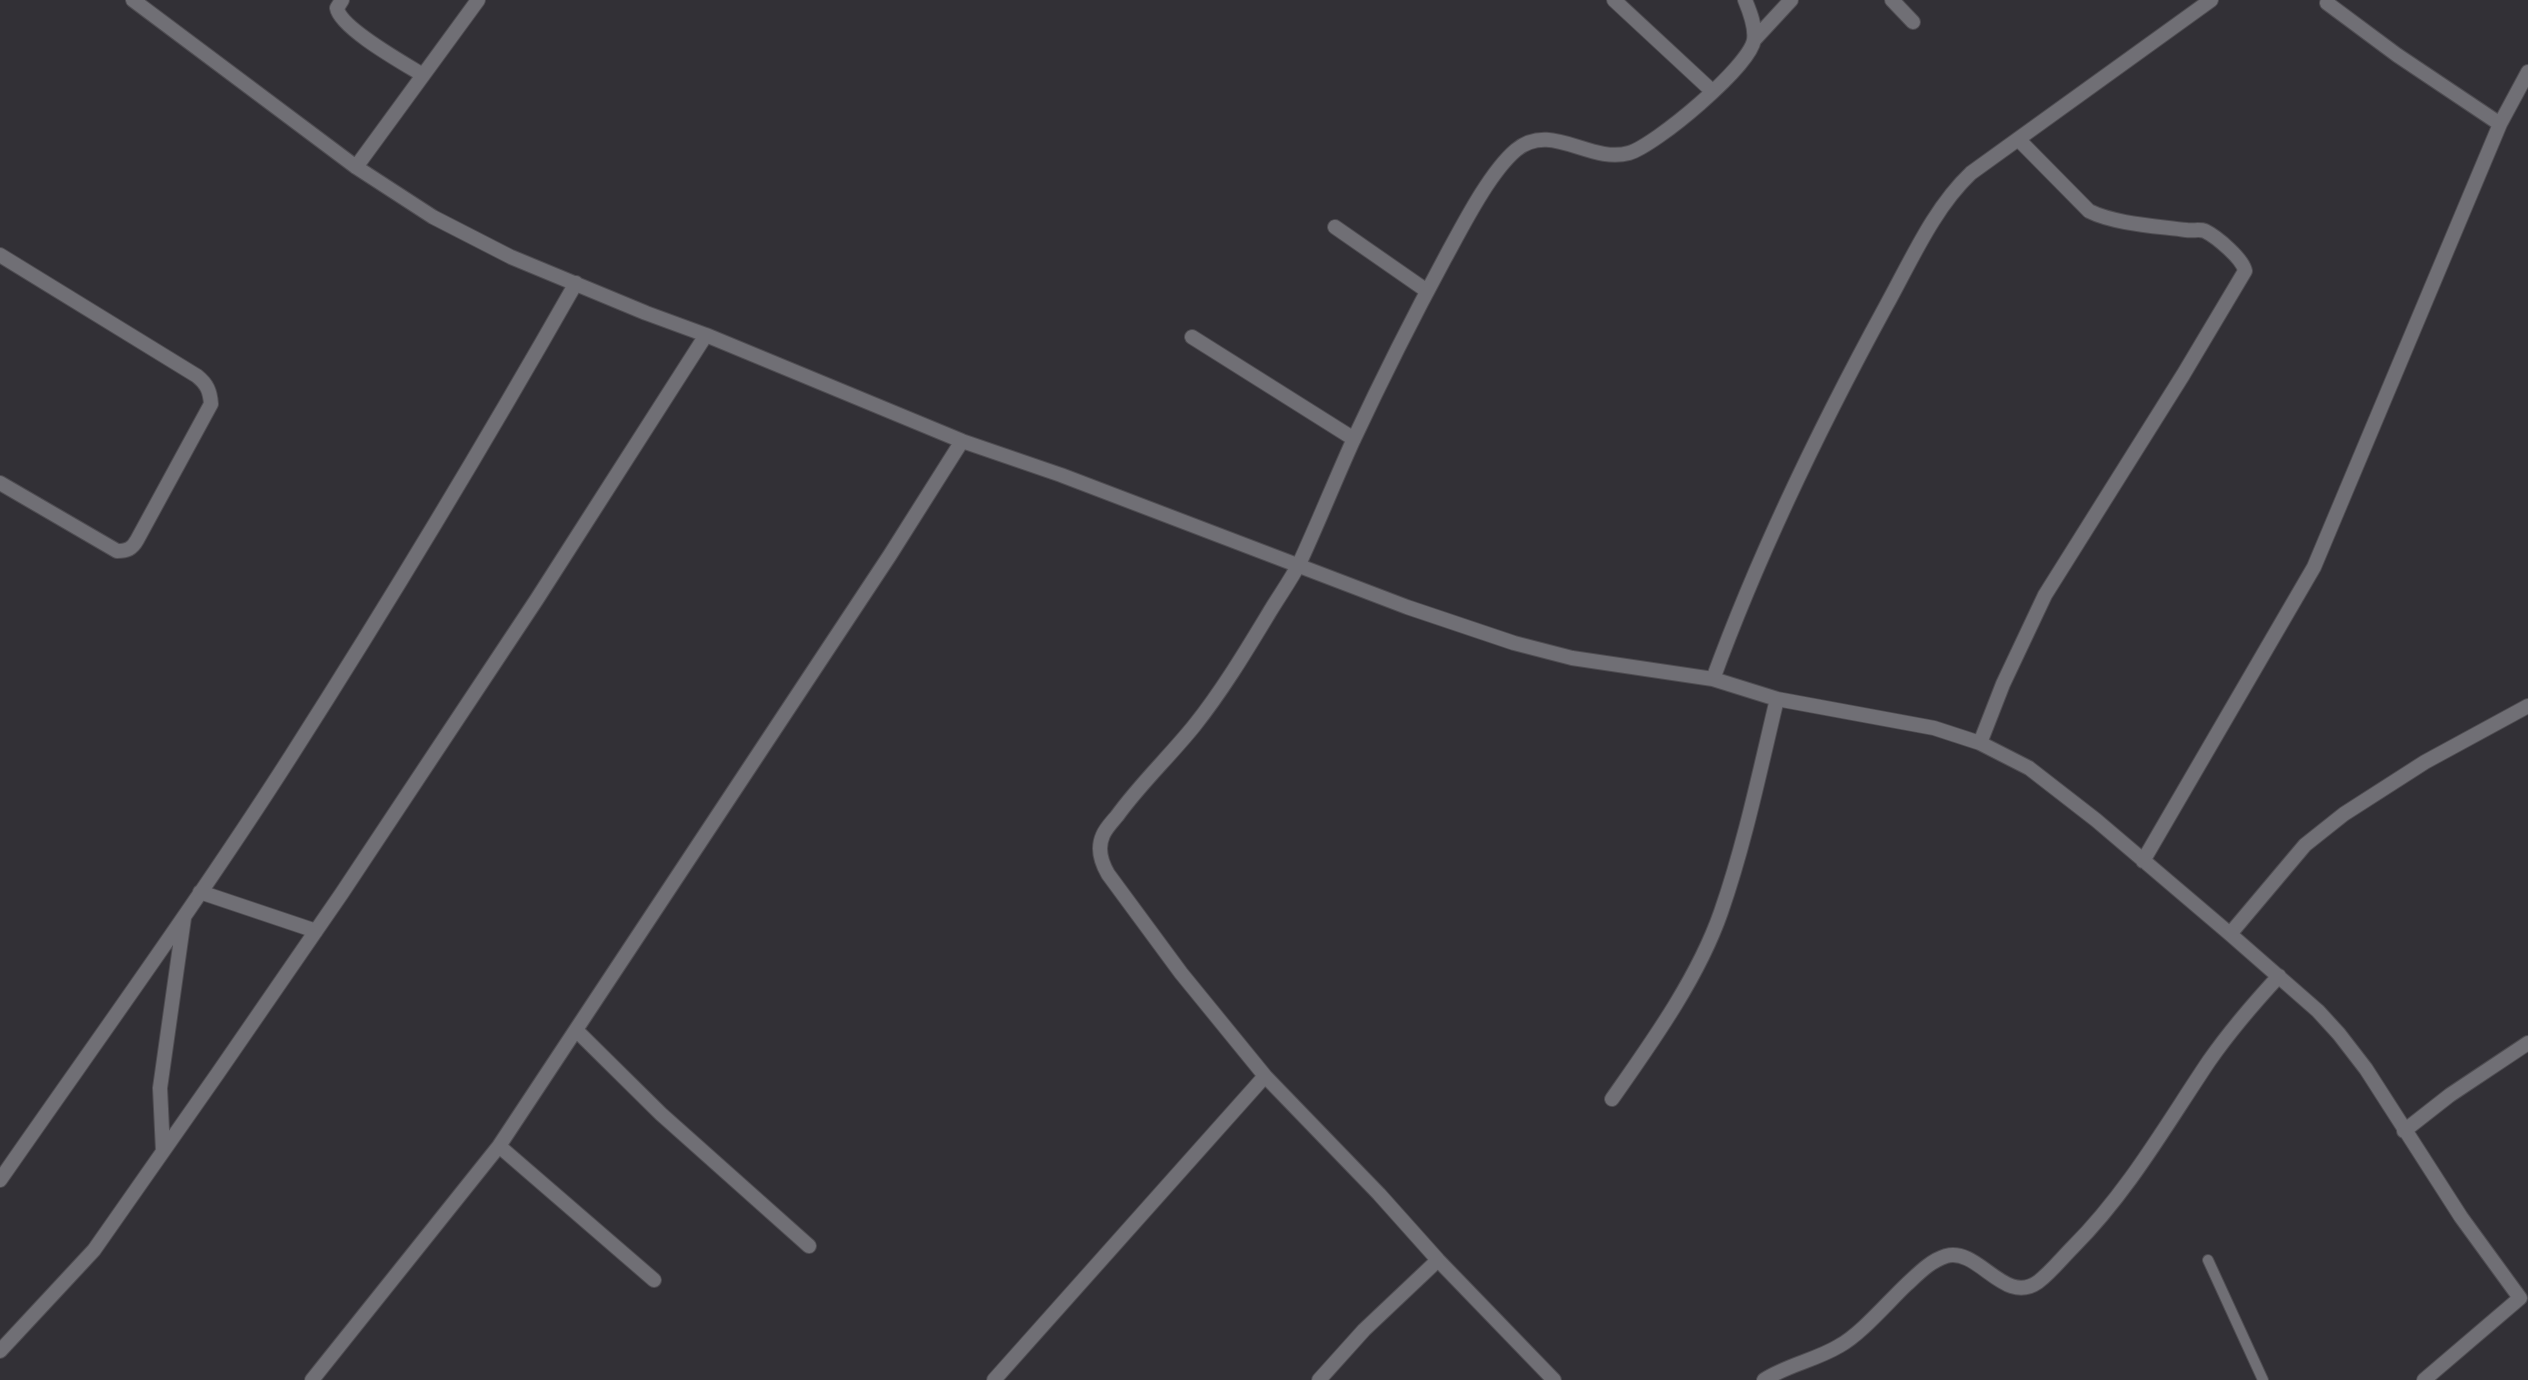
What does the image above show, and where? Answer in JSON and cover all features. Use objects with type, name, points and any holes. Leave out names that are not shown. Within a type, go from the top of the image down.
[{"type":"street","points":[[133,0],[356,167],[434,217],[511,257],[962,440],[1061,475],[1407,607],[1514,643],[1572,658],[1713,680],[1777,699],[1934,728],[1980,743],[2029,768],[2096,820],[2318,1011],[2339,1034],[2366,1069],[2404,1131],[2461,1217],[2524,1301],[2424,1380]]},
{"type":"street","points":[[342,0],[337,8],[340,16],[362,37],[423,75]]},
{"type":"street","points":[[356,167],[478,0]]},
{"type":"street","points":[[1614,0],[1712,92]]},
{"type":"street","points":[[1554,1380],[1438,1260],[1379,1194],[1264,1076],[1181,973],[1108,874],[1100,856],[1100,845],[1104,834],[1126,803],[1194,725],[1250,644],[1299,565],[1354,438],[1427,292],[1473,207],[1509,156],[1531,140],[1543,138],[1600,153],[1616,155],[1629,153],[1644,147],[1668,130],[1712,92],[1750,52],[1754,40],[1753,27],[1745,0]]},
{"type":"street","points":[[1754,40],[1791,0]]},
{"type":"street","points":[[1892,0],[1913,22]]},
{"type":"street","points":[[1713,680],[1739,608],[1774,527],[1841,389],[1913,257],[1954,190],[1971,173],[2210,0]]},
{"type":"street","points":[[2326,3],[2397,55],[2500,124]]},
{"type":"street","points":[[2143,860],[2314,567],[2500,124],[2528,72]]},
{"type":"street","points":[[1980,743],[2003,684],[2045,595],[2178,383],[2245,271],[2243,262],[2205,231],[2190,231],[2099,216],[2089,211],[2018,139]]},
{"type":"street","points":[[1335,227],[1427,292]]},
{"type":"street","points":[[0,255],[197,376],[204,381],[210,391],[211,404],[138,540],[133,547],[126,551],[117,551],[0,483]]},
{"type":"street","points":[[0,1180],[200,892],[290,757],[434,526],[576,283]]},
{"type":"street","points":[[0,1350],[94,1250],[163,1151],[316,931],[537,598],[706,335]]},
{"type":"street","points":[[1192,337],[1354,438]]},
{"type":"street","points":[[312,1380],[499,1146],[890,555],[962,440]]},
{"type":"street","points":[[1612,1099],[1646,1051],[1692,974],[1721,913],[1743,837],[1777,699]]},
{"type":"street","points":[[2230,934],[2305,845],[2344,814],[2425,762],[2528,706]]},
{"type":"street","points":[[200,892],[316,931]]},
{"type":"street","points":[[163,1151],[160,1088],[184,915]]},
{"type":"street","points":[[1764,1380],[1839,1346],[1919,1273],[1935,1261],[1946,1256],[1956,1255],[1983,1268],[2003,1282],[2016,1287],[2026,1287],[2038,1282],[2087,1233],[2131,1179],[2210,1060],[2250,1007],[2279,976]]},
{"type":"street","points":[[576,1030],[661,1114],[809,1246]]},
{"type":"street","points":[[2404,1131],[2450,1096],[2528,1043]]},
{"type":"street","points":[[994,1380],[1264,1076]]},
{"type":"street","points":[[499,1146],[654,1280]]},
{"type":"street","points":[[1319,1380],[1371,1324],[1438,1260]]},
{"type":"lane","points":[[2208,1260],[2263,1380]]}]
